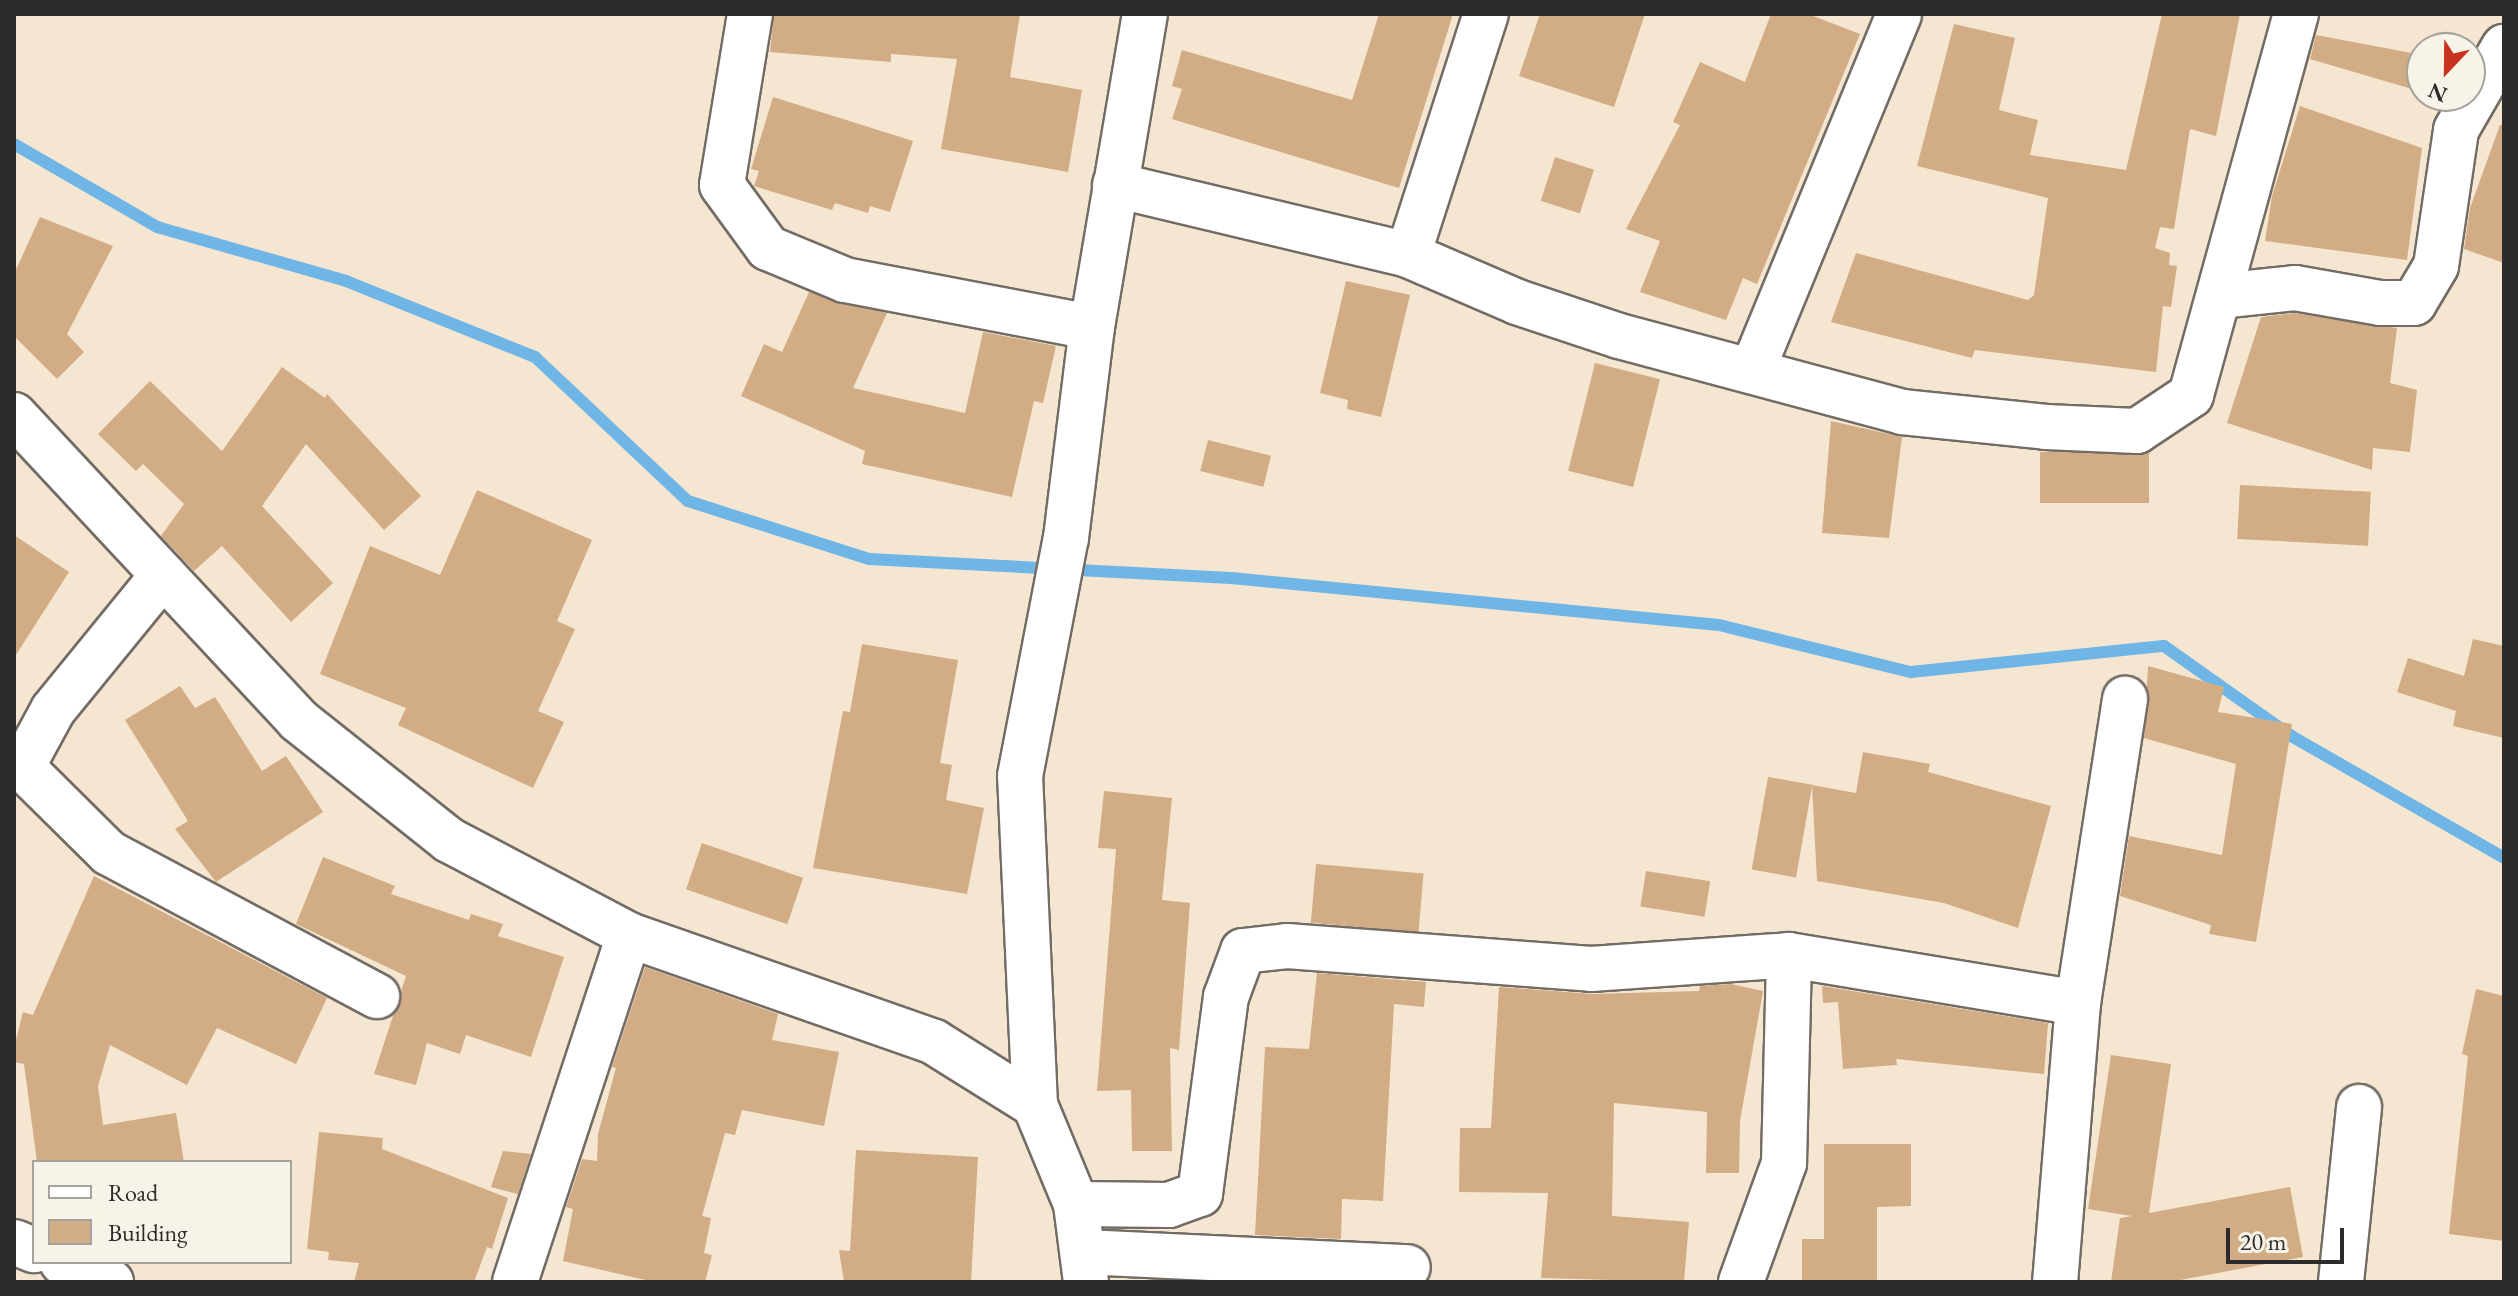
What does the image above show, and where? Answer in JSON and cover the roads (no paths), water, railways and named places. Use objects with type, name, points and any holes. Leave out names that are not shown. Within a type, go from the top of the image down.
[{"type":"street","points":[[750,14],[722,185],[768,248],[845,280],[1092,327]]},
{"type":"street","points":[[1145,14],[1092,327],[1066,538],[1020,776],[1035,1105],[1076,1204],[1085,1267],[1408,1267]]},
{"type":"street","points":[[1408,255],[1486,14]]},
{"type":"street","points":[[1752,371],[1899,14]]},
{"type":"street","points":[[1115,185],[1408,255],[1532,307],[1902,412],[2046,427],[2137,431],[2191,395],[2296,14]]},
{"type":"street","points":[[2219,296],[2295,288],[2380,303],[2414,303],[2436,266],[2456,130],[2504,47]]},
{"type":"street","points":[[14,415],[298,720],[449,840],[629,935],[934,1042],[1035,1105]]},
{"type":"street","points":[[163,575],[53,710],[22,767],[109,853],[377,996]]},
{"type":"street","points":[[2055,1282],[2078,1003],[2125,699]]},
{"type":"street","points":[[515,1282],[629,935]]},
{"type":"street","points":[[1076,1204],[1169,1205],[1200,1194],[1226,997],[1243,951],[1287,946],[1591,969],[1789,955],[2078,1003]]},
{"type":"street","points":[[1741,1282],[1784,1163],[1789,955]]},
{"type":"street","points":[[2341,1282],[2359,1107]]},
{"type":"street","points":[[67,1264],[111,1282]]},
{"type":"waterway","points":[[14,144],[157,227],[346,281],[535,357],[688,501],[869,559],[1231,578],[1719,625],[1911,672],[2164,646],[2293,737],[2504,858]]}]
